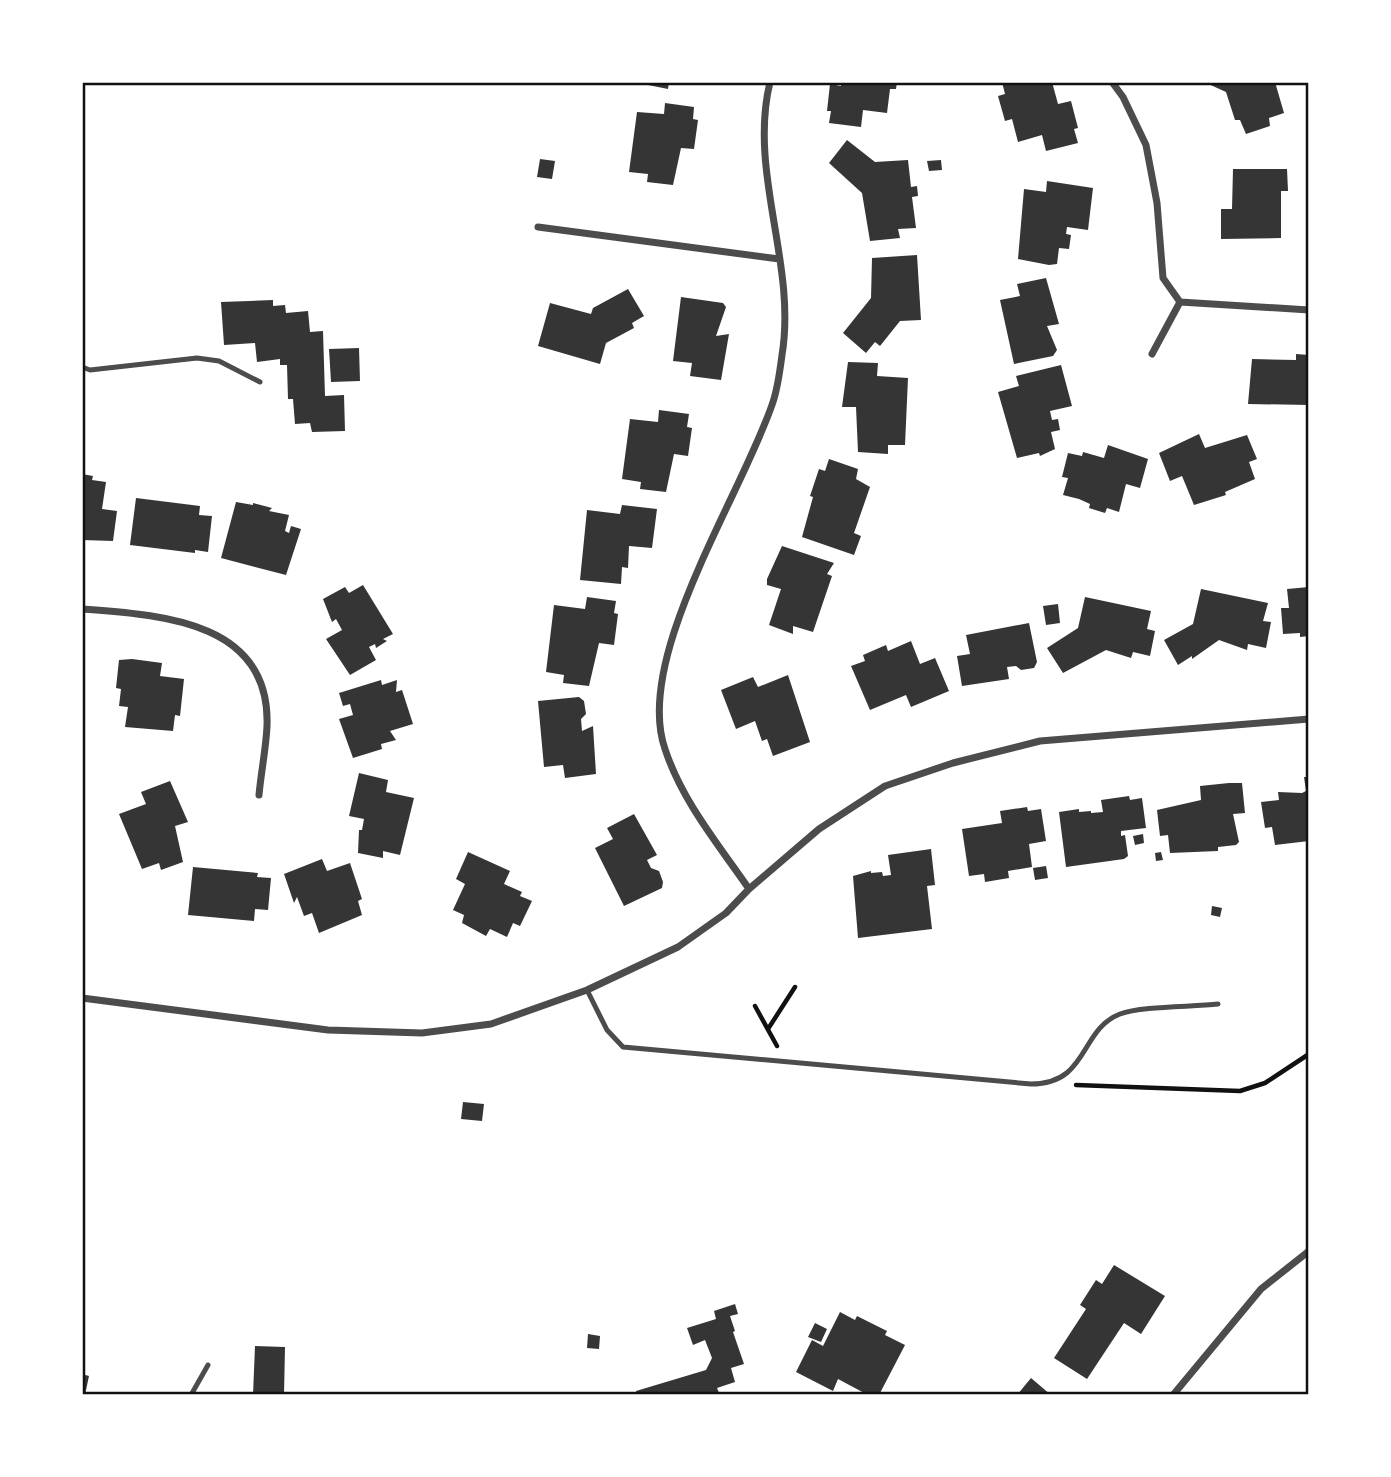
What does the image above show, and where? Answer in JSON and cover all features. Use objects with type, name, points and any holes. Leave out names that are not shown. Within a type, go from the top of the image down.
[{"type":"street","points":[[749,889],[684,795],[663,747],[659,696],[667,645],[773,401],[783,353],[786,302],[765,159],[766,99],[770,82]]},
{"type":"street","points":[[1112,82],[1123,97],[1146,145],[1157,203],[1163,278],[1180,302]]},
{"type":"street","points":[[538,227],[779,259]]},
{"type":"street","points":[[1180,302],[1309,310]]},
{"type":"street","points":[[1152,354],[1180,302]]},
{"type":"street","points":[[82,608],[141,614],[192,624],[223,637],[245,655],[264,695],[267,724],[259,795]]},
{"type":"street","points":[[82,998],[328,1030],[422,1033],[491,1024],[587,990],[678,947],[726,913],[749,889],[819,829],[885,786],[953,763],[1040,741],[1309,719]]},
{"type":"street","points":[[1173,1395],[1261,1289],[1309,1251]]},
{"type":"lane","points":[[82,367],[90,370],[197,358],[219,361],[260,382]]},
{"type":"lane","points":[[587,990],[607,1030],[623,1047],[1051,1084],[1069,1073],[1107,1022],[1122,1013],[1218,1004]]},
{"type":"lane","points":[[191,1395],[208,1365]]},
{"type":"path","points":[[768,1029],[795,987]]},
{"type":"path","points":[[755,1006],[786,1062]]},
{"type":"path","points":[[1051,1084],[1240,1091],[1265,1083],[1309,1054]]},
{"type":"building","points":[[633,82],[669,82],[668,89]]},
{"type":"building","points":[[841,82],[897,82],[896,89],[890,89],[887,113],[863,110],[861,127],[829,123],[831,111],[827,111],[830,84],[841,86]]},
{"type":"building","points":[[1002,82],[1052,82],[1058,104],[1071,101],[1078,128],[1074,129],[1078,143],[1046,151],[1042,135],[1018,142],[1012,119],[1005,121],[998,96],[1005,94]]},
{"type":"building","points":[[1204,82],[1275,82],[1284,113],[1269,118],[1270,126],[1246,134],[1240,120],[1235,120],[1226,92]]},
{"type":"building","points":[[665,103],[694,107],[693,119],[698,120],[694,149],[681,148],[673,185],[647,182],[648,174],[629,172],[637,112],[664,114]]},
{"type":"building","points":[[847,140],[875,162],[908,160],[911,187],[917,186],[918,196],[912,197],[916,228],[898,229],[900,238],[870,241],[862,193],[829,163]]},
{"type":"building","points":[[540,159],[555,161],[552,179],[537,177]]},
{"type":"building","points":[[941,160],[942,170],[929,171],[927,161]]},
{"type":"building","points":[[1233,169],[1287,169],[1288,191],[1281,191],[1281,238],[1221,239],[1221,209],[1232,209]]},
{"type":"building","points":[[1047,181],[1093,188],[1088,230],[1067,227],[1066,234],[1071,235],[1069,249],[1059,248],[1057,264],[1049,265],[1018,259],[1024,189],[1046,192]]},
{"type":"building","points":[[917,255],[921,320],[900,321],[880,346],[875,342],[866,353],[843,333],[871,298],[872,258]]},
{"type":"building","points":[[1046,278],[1059,324],[1047,326],[1057,350],[1053,356],[1014,364],[1000,300],[1020,296],[1017,284]]},
{"type":"building","points":[[628,289],[644,316],[632,323],[634,328],[606,343],[600,364],[538,346],[550,303],[591,314],[593,308]]},
{"type":"building","points":[[681,297],[723,303],[726,307],[716,336],[729,334],[721,380],[690,376],[692,363],[673,361]]},
{"type":"building","points":[[273,300],[273,306],[285,305],[286,313],[308,311],[310,332],[323,331],[325,396],[344,395],[345,431],[312,432],[310,423],[295,424],[293,399],[288,399],[287,365],[280,365],[280,359],[257,362],[255,343],[224,345],[221,302]]},
{"type":"building","points":[[359,348],[360,381],[331,382],[329,349]]},
{"type":"building","points":[[1296,354],[1309,355],[1309,405],[1248,404],[1252,359],[1296,360]]},
{"type":"building","points":[[848,362],[878,363],[877,376],[908,378],[905,445],[888,445],[888,454],[858,452],[856,407],[842,407]]},
{"type":"building","points":[[1061,365],[1072,406],[1050,411],[1052,420],[1058,419],[1060,430],[1051,432],[1055,449],[1040,456],[1039,453],[1017,458],[998,392],[1019,386],[1016,376]]},
{"type":"building","points":[[659,410],[689,414],[687,427],[692,428],[688,456],[674,454],[666,492],[640,489],[641,482],[622,479],[630,419],[658,422]]},
{"type":"building","points":[[1199,434],[1205,448],[1247,435],[1257,459],[1249,462],[1255,479],[1225,492],[1226,495],[1194,505],[1182,476],[1170,481],[1159,453]]},
{"type":"building","points":[[1108,445],[1148,459],[1140,488],[1126,484],[1119,512],[1107,508],[1105,513],[1089,508],[1090,504],[1079,499],[1063,495],[1068,478],[1062,477],[1068,453],[1082,456],[1083,452],[1104,458]]},
{"type":"building","points":[[829,459],[858,469],[856,479],[870,487],[854,533],[861,536],[854,555],[802,537],[813,497],[810,496],[819,469],[825,471]]},
{"type":"building","points":[[82,474],[93,476],[92,480],[106,482],[102,509],[117,511],[113,541],[82,540]]},
{"type":"building","points":[[136,498],[200,506],[199,515],[212,516],[208,552],[195,550],[195,553],[130,545]]},
{"type":"building","points":[[236,502],[253,503],[272,508],[269,511],[289,515],[285,531],[289,533],[291,526],[301,529],[286,575],[221,558]]},
{"type":"building","points":[[622,505],[657,509],[652,548],[629,546],[628,568],[622,567],[621,584],[580,580],[587,510],[620,514]]},
{"type":"building","points":[[782,546],[834,563],[827,574],[832,576],[813,632],[793,626],[793,634],[769,625],[781,589],[767,585],[767,579]]},
{"type":"building","points":[[363,585],[393,634],[383,639],[387,641],[376,648],[375,644],[369,647],[376,660],[350,675],[326,639],[342,630],[336,619],[332,622],[323,599],[345,587],[349,593]]},
{"type":"building","points":[[1309,587],[1309,636],[1300,637],[1300,633],[1283,634],[1281,608],[1289,608],[1287,589]]},
{"type":"building","points":[[1201,589],[1268,603],[1263,621],[1271,622],[1266,648],[1248,644],[1247,650],[1219,640],[1192,659],[1192,656],[1178,665],[1164,640],[1193,624]]},
{"type":"building","points":[[587,597],[616,601],[614,613],[618,614],[614,645],[599,643],[589,686],[563,683],[564,675],[546,672],[554,605],[585,609]]},
{"type":"building","points":[[1085,597],[1151,611],[1147,629],[1155,631],[1150,656],[1133,652],[1131,658],[1106,650],[1063,673],[1047,648],[1078,628]]},
{"type":"building","points":[[1058,604],[1060,623],[1046,625],[1043,606]]},
{"type":"building","points":[[1029,623],[1037,662],[1034,668],[1021,670],[1016,666],[1007,667],[1009,679],[962,686],[957,656],[970,654],[966,635]]},
{"type":"building","points":[[911,641],[920,664],[935,658],[949,691],[911,707],[906,695],[870,710],[851,666],[865,661],[863,655],[886,645],[888,651]]},
{"type":"building","points":[[119,660],[162,663],[160,676],[184,679],[180,716],[175,715],[173,731],[125,727],[128,707],[119,706],[121,689],[116,688]]},
{"type":"building","points":[[788,675],[810,742],[773,756],[767,739],[762,741],[755,721],[736,729],[721,690],[753,677],[758,687]]},
{"type":"building","points":[[381,680],[382,685],[397,680],[396,692],[402,690],[413,724],[390,731],[396,740],[381,744],[382,749],[353,758],[339,719],[353,715],[350,704],[343,706],[339,693]]},
{"type":"building","points":[[579,697],[584,701],[586,714],[581,719],[582,731],[593,726],[596,774],[565,778],[563,765],[544,767],[538,701]]},
{"type":"building","points":[[359,773],[388,780],[386,792],[414,798],[400,855],[383,851],[383,858],[358,853],[359,830],[362,830],[364,819],[349,816]]},
{"type":"building","points":[[1304,777],[1309,777],[1309,841],[1275,845],[1272,827],[1265,828],[1261,802],[1279,800],[1278,792],[1306,791]]},
{"type":"building","points":[[170,781],[188,822],[175,826],[183,862],[161,870],[159,863],[142,869],[119,814],[146,804],[141,792]]},
{"type":"building","points":[[1242,783],[1245,813],[1233,814],[1239,842],[1236,845],[1218,847],[1218,851],[1170,853],[1168,835],[1160,836],[1157,810],[1201,800],[1200,786]]},
{"type":"building","points":[[1129,796],[1130,800],[1142,798],[1146,828],[1121,831],[1121,836],[1125,835],[1128,856],[1124,859],[1066,867],[1059,812],[1079,809],[1079,812],[1103,812],[1101,800]]},
{"type":"building","points":[[1027,807],[1028,811],[1041,809],[1046,841],[1029,844],[1032,867],[1008,871],[1009,878],[985,882],[984,874],[969,876],[962,829],[1002,823],[1000,811]]},
{"type":"building","points":[[634,814],[657,855],[647,860],[651,868],[659,871],[663,882],[662,888],[624,906],[595,848],[613,839],[607,828]]},
{"type":"building","points":[[1143,834],[1144,843],[1135,845],[1133,836]]},
{"type":"building","points":[[931,849],[935,885],[927,886],[932,929],[858,938],[853,876],[871,871],[882,872],[883,876],[891,875],[888,855]]},
{"type":"building","points":[[468,852],[510,871],[504,884],[522,892],[520,896],[532,901],[520,926],[513,923],[507,937],[490,929],[486,936],[462,923],[464,915],[453,910],[465,884],[456,879]]},
{"type":"building","points":[[1161,852],[1163,860],[1156,861],[1155,853]]},
{"type":"building","points":[[322,859],[327,871],[350,863],[362,899],[358,901],[362,915],[319,933],[312,913],[304,916],[297,897],[294,903],[284,874]]},
{"type":"building","points":[[1046,866],[1048,878],[1035,880],[1033,868]]},
{"type":"building","points":[[193,867],[258,873],[257,877],[271,878],[268,910],[255,909],[254,921],[188,915]]},
{"type":"building","points":[[1212,906],[1222,908],[1220,917],[1211,915]]},
{"type":"building","points":[[463,1102],[484,1104],[482,1121],[461,1119]]},
{"type":"building","points":[[1114,1265],[1165,1296],[1141,1334],[1124,1323],[1087,1379],[1054,1358],[1086,1309],[1080,1305],[1096,1280],[1102,1284]]},
{"type":"building","points":[[735,1304],[738,1314],[730,1316],[744,1364],[731,1368],[735,1382],[717,1388],[720,1395],[637,1395],[636,1391],[706,1370],[712,1358],[705,1340],[693,1345],[687,1328],[716,1319],[714,1311]]},
{"type":"building","points":[[840,1312],[855,1320],[857,1316],[887,1331],[885,1335],[905,1345],[879,1395],[868,1395],[838,1379],[833,1391],[796,1372],[812,1340],[823,1346]]},
{"type":"building","points":[[815,1323],[827,1329],[821,1342],[808,1337]]},
{"type":"building","points":[[588,1334],[600,1336],[599,1349],[587,1348]]},
{"type":"building","points":[[255,1346],[285,1347],[284,1395],[253,1395]]},
{"type":"building","points":[[82,1374],[89,1376],[85,1395],[82,1395]]},
{"type":"building","points":[[1031,1378],[1051,1395],[1017,1395]]}]
